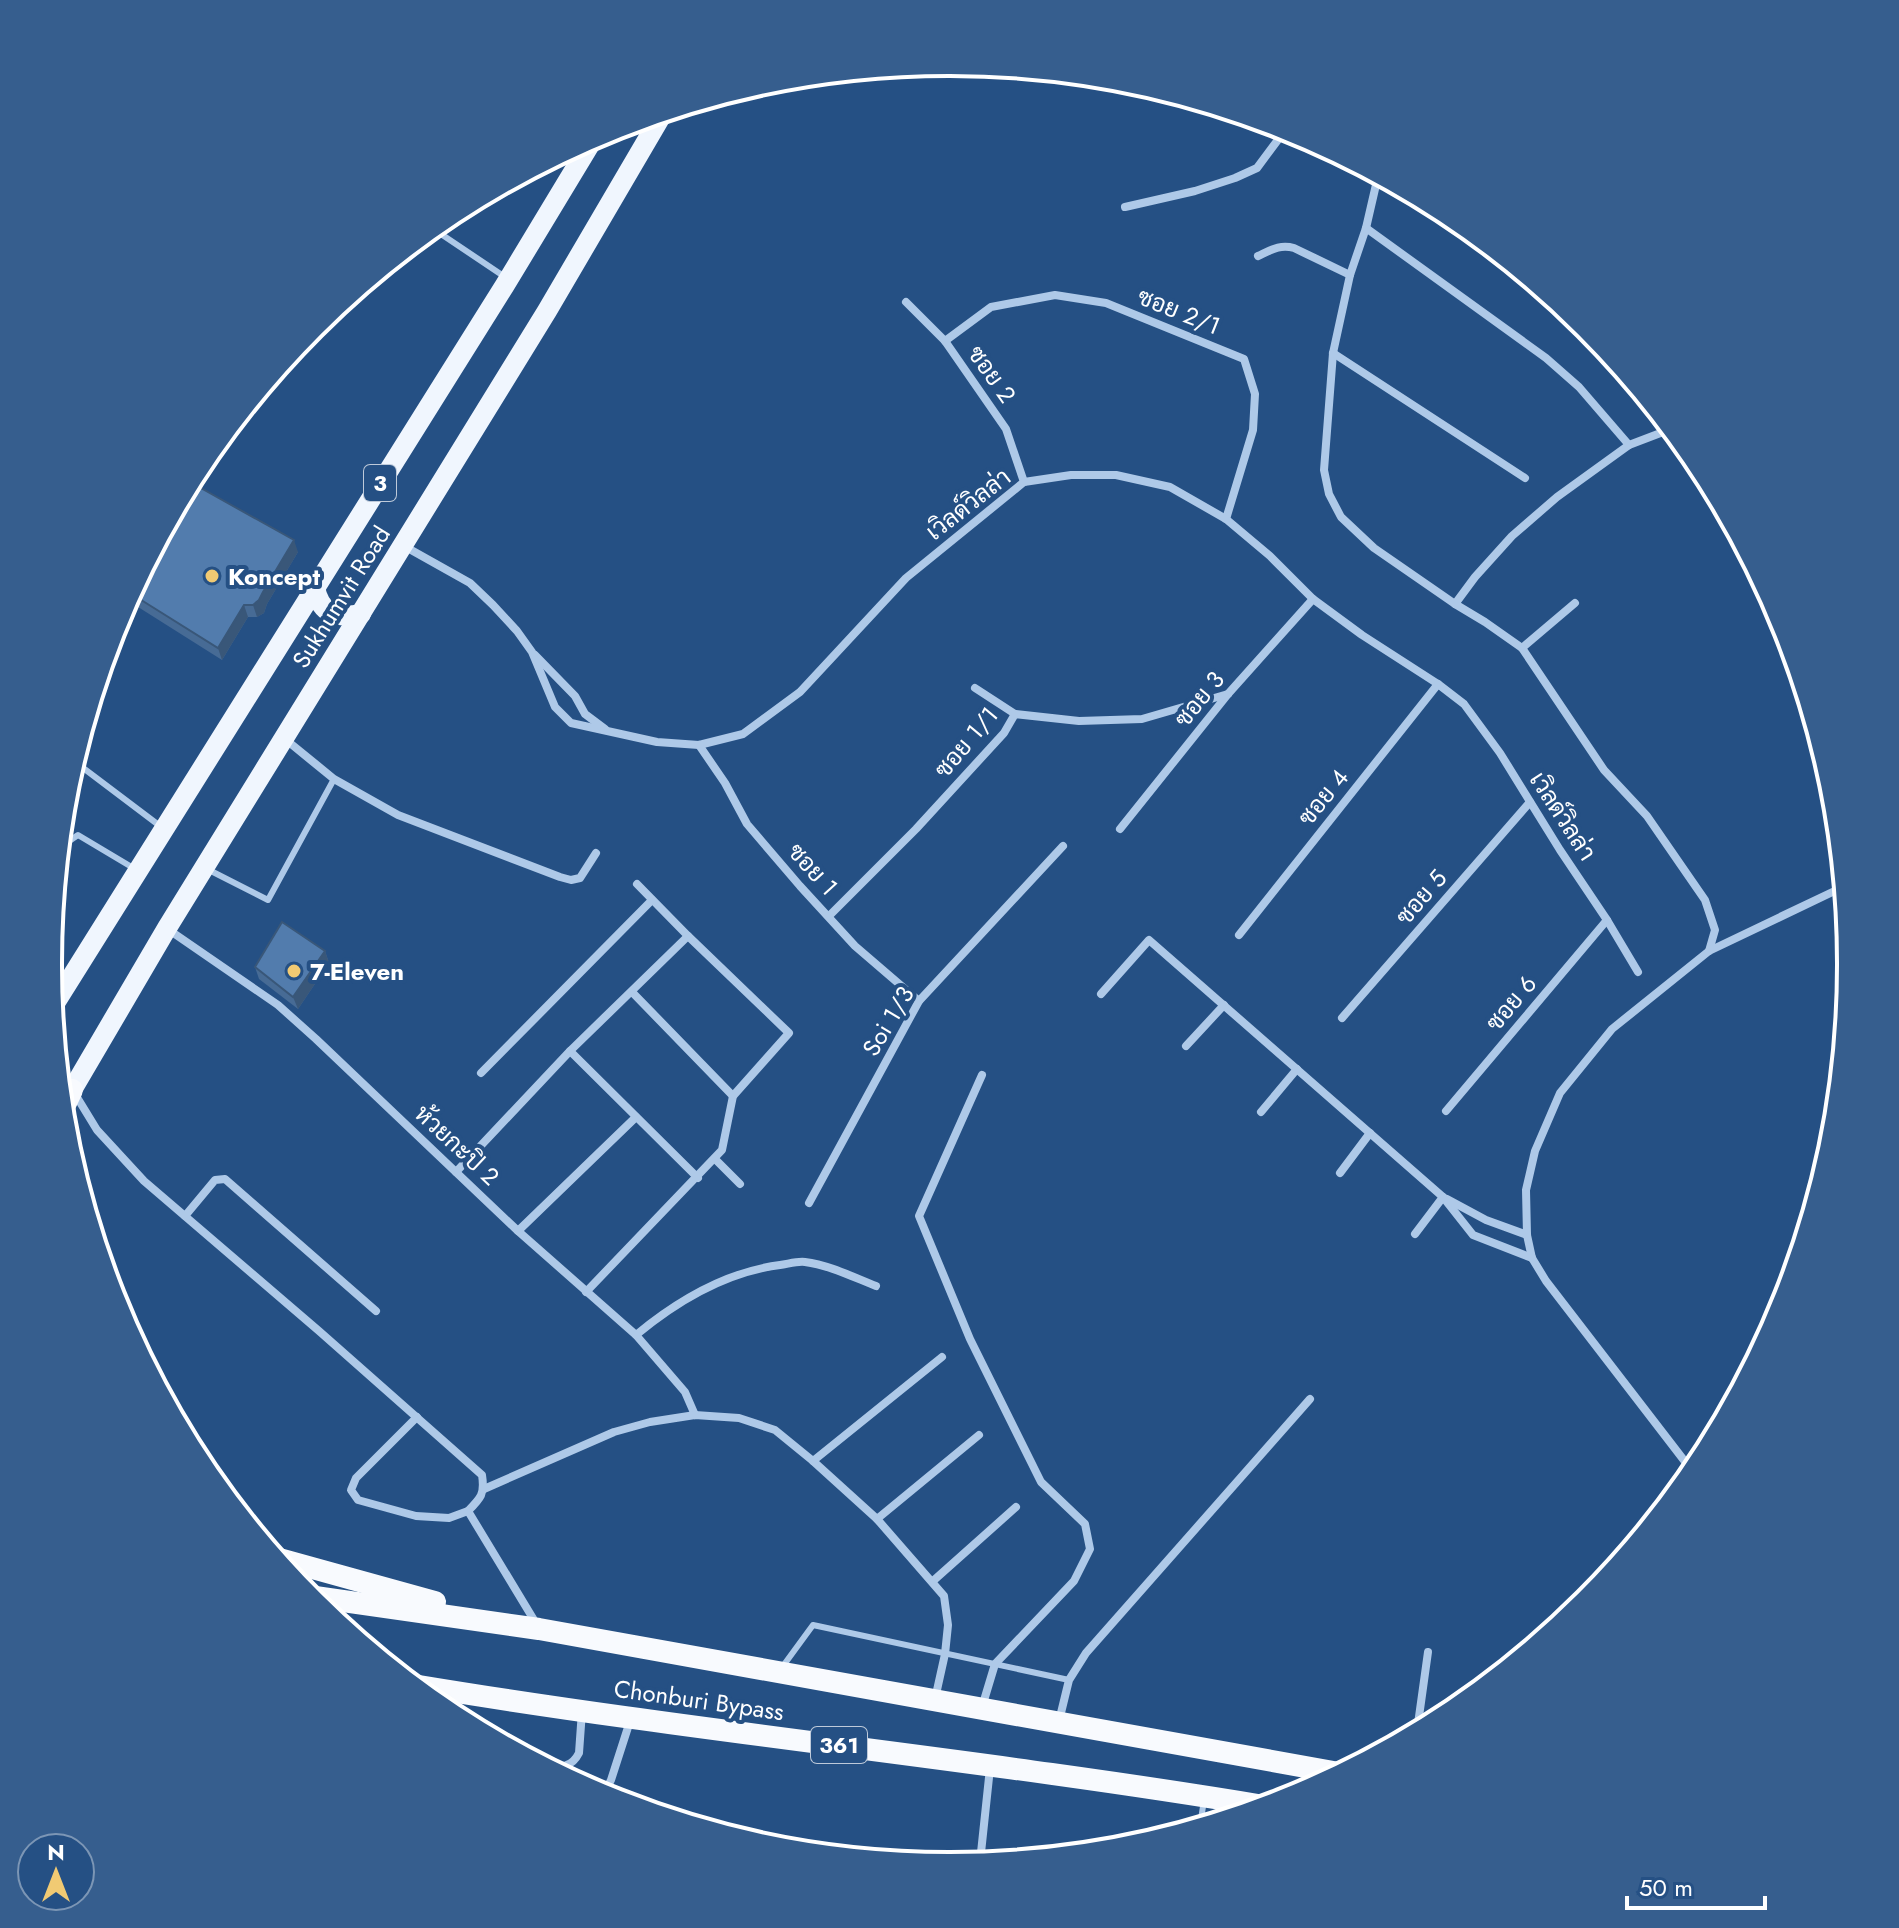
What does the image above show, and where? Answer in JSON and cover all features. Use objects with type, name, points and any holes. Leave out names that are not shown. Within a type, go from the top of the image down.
[{"type":"highway","points":[[295,1563],[513,1624]]},
{"type":"highway","points":[[329,1599],[513,1624]]},
{"type":"highway","name":"Chonburi Bypass","points":[[513,1624],[1321,1770]]},
{"type":"highway","name":"Chonburi Bypass","points":[[449,1697],[631,1717],[991,1764],[1240,1802]]},
{"type":"main road","name":"Sukhumvit Road","points":[[72,1093],[167,928],[547,311],[654,128]]},
{"type":"main road","name":"Sukhumvit Road","points":[[63,991],[583,156]]},
{"type":"main road","points":[[315,588],[317,599],[330,613],[361,614]]},
{"type":"street","points":[[1125,207],[1235,178],[1257,168],[1278,140]]},
{"type":"street","points":[[1376,186],[1350,275],[1333,353],[1324,470],[1329,494],[1341,517],[1374,548],[1522,648],[1604,770],[1647,816],[1705,900],[1715,930],[1709,951]]},
{"type":"street","points":[[1366,228],[1546,358],[1579,387],[1629,445]]},
{"type":"street","points":[[1258,256],[1278,246],[1286,246],[1350,275]]},
{"type":"street","name":"ซอย 2/1","points":[[945,341],[991,307],[1055,295],[1106,303],[1244,359],[1255,394],[1253,430],[1226,519]]},
{"type":"street","name":"ซอย 2","points":[[906,302],[945,341],[1006,429],[1024,482]]},
{"type":"street","points":[[1333,353],[1525,478]]},
{"type":"street","points":[[1455,604],[1512,536],[1557,497],[1629,445],[1660,433]]},
{"type":"street","name":"เวิลด์วิลล่า","points":[[403,546],[470,583],[517,631],[532,652],[555,707],[571,723],[657,742],[699,745],[743,734],[800,692],[906,578],[1024,482],[1071,475],[1116,475],[1170,487],[1226,519],[1270,556],[1313,599],[1464,704],[1500,753],[1638,972]]},
{"type":"street","name":"ซอย 3","points":[[1120,829],[1228,694],[1313,599]]},
{"type":"street","points":[[1522,648],[1575,603]]},
{"type":"street","points":[[532,652],[575,696],[585,714],[609,733]]},
{"type":"street","name":"ซอย 4","points":[[1239,935],[1438,684]]},
{"type":"street","points":[[975,688],[1015,714]]},
{"type":"street","name":"ซอย 1/1","points":[[829,916],[916,829],[1004,733],[1015,714],[1079,721],[1142,719],[1228,694]]},
{"type":"street","points":[[284,738],[334,779],[398,815],[571,880],[580,878],[596,853]]},
{"type":"street","name":"ซอย 1","points":[[699,745],[725,783],[747,824],[800,886],[855,946],[919,1001]]},
{"type":"street","name":"ซอย 5","points":[[1342,1018],[1530,802]]},
{"type":"street","name":"Soi 1/3","points":[[809,1203],[919,1001],[1063,846]]},
{"type":"street","points":[[586,1292],[715,1159],[722,1150],[733,1096],[789,1033],[637,884]]},
{"type":"street","points":[[1684,1461],[1546,1281],[1532,1258],[1527,1235],[1526,1190],[1535,1151],[1560,1093],[1612,1029],[1709,951],[1834,892]]},
{"type":"street","points":[[481,1073],[652,900]]},
{"type":"street","name":"ซอย 6","points":[[1446,1111],[1607,920]]},
{"type":"street","name":"ห้วยกะปิ 2","points":[[167,928],[278,1005],[518,1231],[636,1335],[685,1392],[695,1415]]},
{"type":"street","points":[[456,1172],[570,1051],[688,936]]},
{"type":"street","points":[[1101,994],[1149,940],[1443,1197],[1473,1235],[1532,1258]]},
{"type":"street","points":[[632,992],[733,1096]]},
{"type":"street","points":[[1186,1046],[1224,1005]]},
{"type":"street","points":[[570,1051],[698,1178]]},
{"type":"street","points":[[1261,1112],[1297,1069]]},
{"type":"street","points":[[982,1075],[919,1216],[970,1339],[1041,1482],[1085,1524],[1090,1549],[1074,1581],[995,1664],[982,1708]]},
{"type":"street","points":[[75,1111],[144,1181],[417,1417],[482,1475],[484,1489],[480,1500],[468,1511],[449,1518],[416,1516],[358,1500],[351,1490],[356,1478],[417,1417]]},
{"type":"street","points":[[518,1231],[636,1117]]},
{"type":"street","points":[[1340,1173],[1370,1133]]},
{"type":"street","points":[[715,1159],[740,1184]]},
{"type":"street","points":[[185,1216],[215,1180],[225,1179],[376,1311]]},
{"type":"street","points":[[1443,1197],[1486,1220],[1527,1235]]},
{"type":"street","points":[[1415,1234],[1443,1197]]},
{"type":"street","points":[[636,1335],[685,1298],[762,1267],[803,1262],[876,1286]]},
{"type":"street","points":[[813,1461],[942,1357]]},
{"type":"street","points":[[1059,1721],[1069,1680],[1086,1653],[1310,1399]]},
{"type":"street","points":[[484,1489],[614,1432],[650,1422],[695,1415],[739,1418],[775,1430],[877,1519],[944,1596],[948,1625],[935,1700]]},
{"type":"street","points":[[877,1519],[979,1435]]},
{"type":"street","points":[[933,1581],[1016,1507]]},
{"type":"street","points":[[468,1511],[539,1629]]},
{"type":"street","points":[[1419,1717],[1428,1652]]},
{"type":"street","points":[[569,1765],[579,1753],[582,1711]]},
{"type":"street","points":[[609,1784],[631,1717]]},
{"type":"street","points":[[981,1851],[991,1764]]},
{"type":"lane","points":[[443,235],[508,279]]},
{"type":"lane","points":[[84,769],[164,829]]},
{"type":"lane","points":[[204,867],[268,900],[334,779]]},
{"type":"lane","points":[[71,839],[78,835],[138,871]]},
{"type":"lane","points":[[779,1673],[813,1625],[1069,1680]]},
{"type":"lane","points":[[1202,1814],[1205,1796]]},
{"type":"building","name":"Koncept","points":[[201,488],[294,540],[259,600],[253,605],[244,605],[218,648],[141,600],[181,520]]},
{"type":"building","name":"7-Eleven","points":[[282,922],[325,951],[293,997],[255,967]]},
{"type":"place","name":"Koncept","points":[[212,576]]},
{"type":"place","name":"7-Eleven","points":[[294,971]]}]
